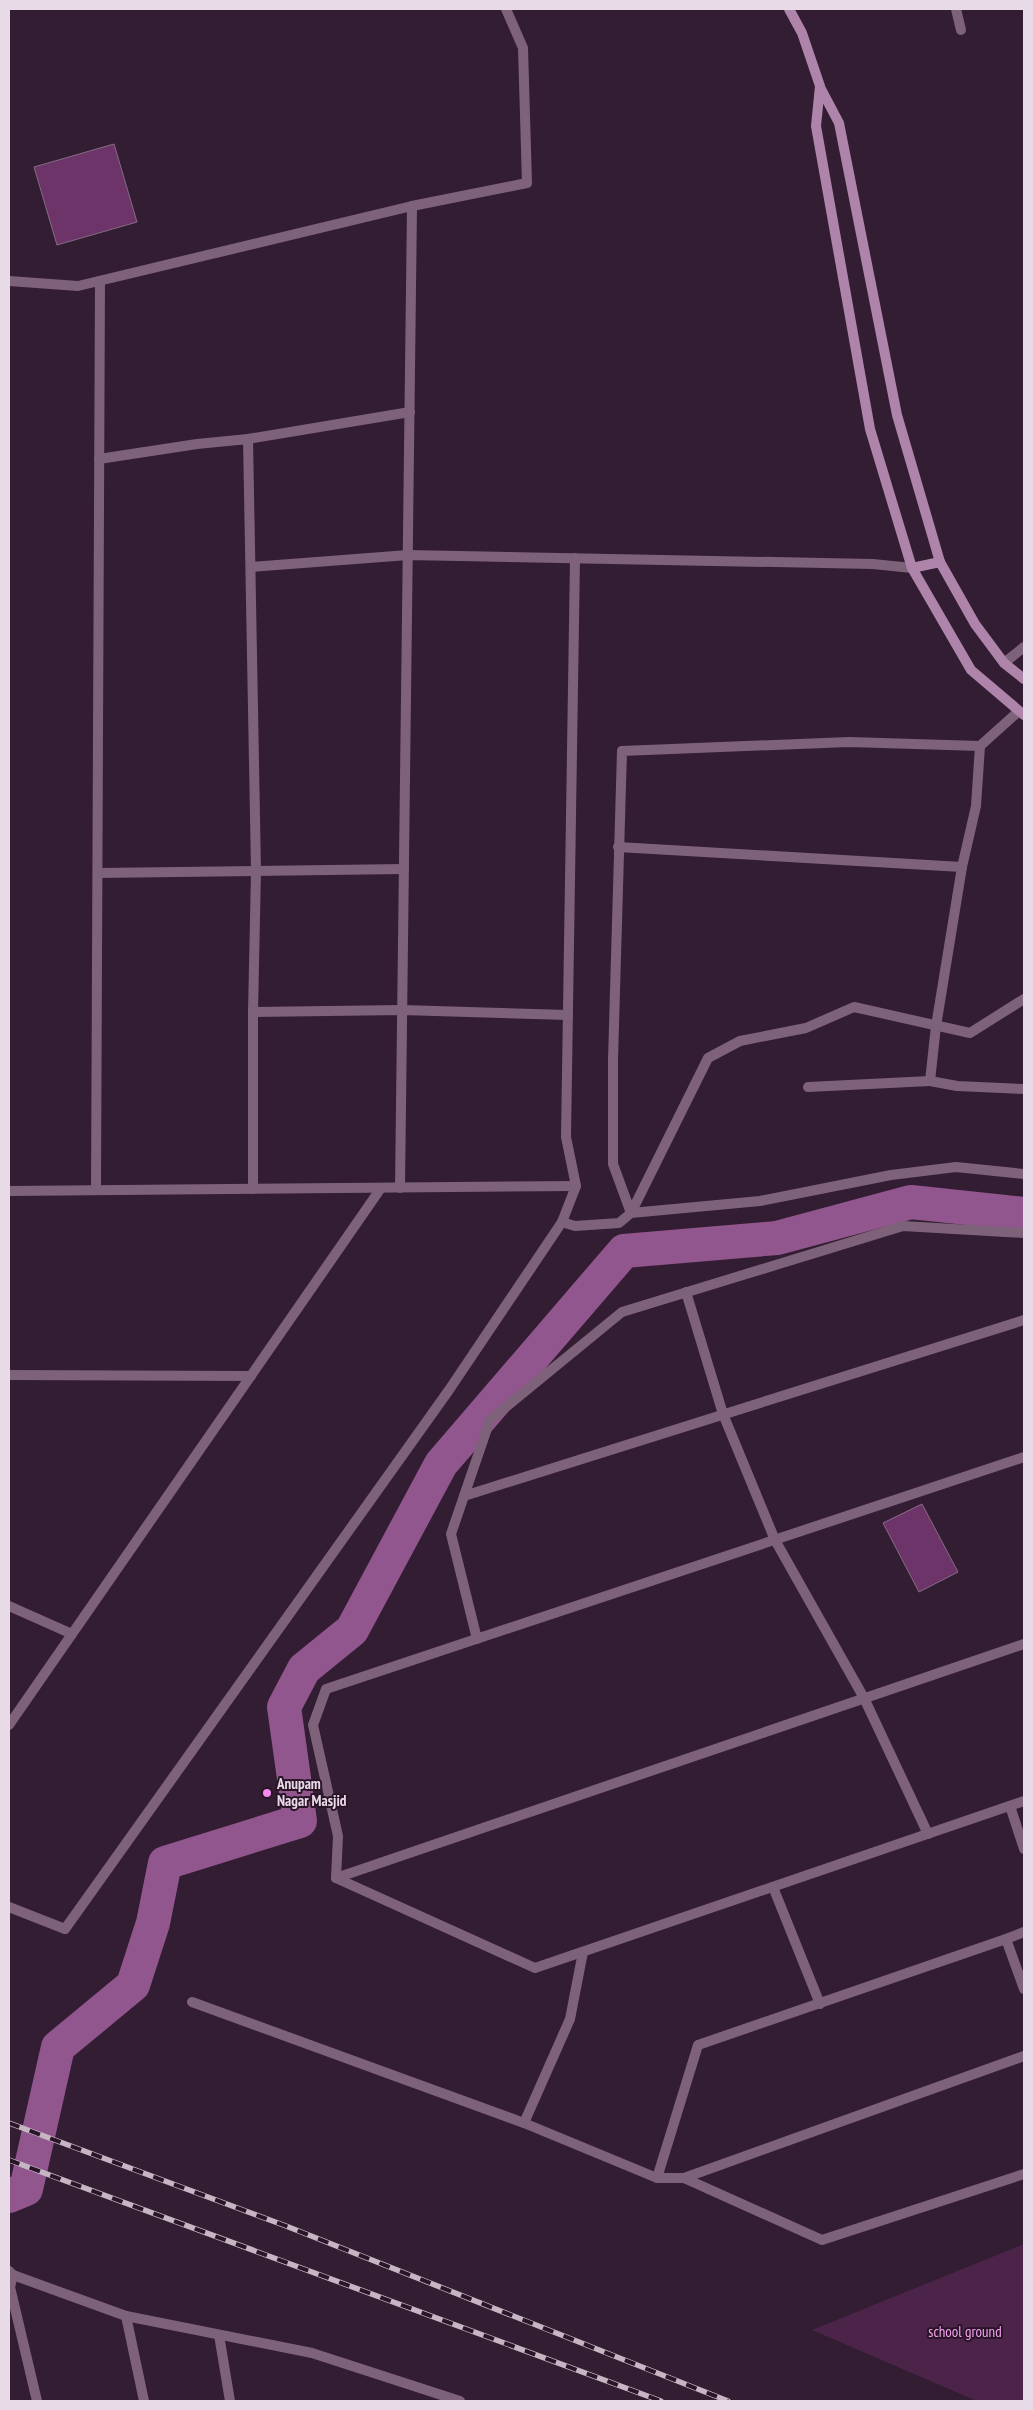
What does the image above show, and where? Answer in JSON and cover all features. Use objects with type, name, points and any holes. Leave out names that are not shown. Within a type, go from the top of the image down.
[{"type":"street","points":[[9,281],[78,286],[412,206],[526,183],[523,48],[506,9]]},
{"type":"street","points":[[789,9],[802,32],[820,86],[839,124],[896,415],[940,562],[975,624],[1004,663],[1024,678]]},
{"type":"street","points":[[956,9],[961,30]]},
{"type":"street","points":[[631,1213],[614,1164],[612,1060],[622,751],[849,742],[980,746],[1022,713],[971,670],[912,568],[868,419],[816,126],[820,86]]},
{"type":"street","points":[[400,1188],[412,206]]},
{"type":"street","points":[[96,1190],[100,281]]},
{"type":"street","points":[[99,460],[197,444],[248,439],[410,412]]},
{"type":"street","points":[[248,439],[256,871],[253,1012],[253,1189]]},
{"type":"street","points":[[250,567],[408,555],[874,564],[912,568],[940,562]]},
{"type":"street","points":[[9,1907],[65,1929],[449,1390],[562,1222],[576,1186],[566,1137],[576,558]]},
{"type":"street","points":[[1004,663],[1024,647]]},
{"type":"street","points":[[930,1081],[936,1026],[962,867],[976,806],[980,746]]},
{"type":"street","points":[[618,847],[962,867]]},
{"type":"street","points":[[98,873],[404,869]]},
{"type":"street","points":[[562,1222],[575,1226],[620,1223],[631,1213],[708,1058],[740,1040],[806,1028],[854,1007],[970,1033],[1024,1000]]},
{"type":"street","points":[[253,1012],[402,1010],[568,1015]]},
{"type":"street","points":[[808,1087],[930,1081],[957,1086],[1024,1089]]},
{"type":"street","points":[[631,1213],[760,1201],[891,1175],[956,1167],[1024,1174]]},
{"type":"street","points":[[9,1191],[576,1186]]},
{"type":"street","points":[[9,1725],[381,1188]]},
{"type":"street","points":[[477,1639],[450,1534],[490,1420],[622,1312],[903,1226],[1024,1233]]},
{"type":"street","points":[[686,1292],[723,1414],[774,1540],[864,1698],[928,1834]]},
{"type":"street","points":[[464,1496],[1024,1320]]},
{"type":"street","points":[[9,1375],[251,1376]]},
{"type":"street","points":[[336,1878],[338,1836],[313,1725],[326,1689],[1024,1457]]},
{"type":"street","points":[[9,1606],[72,1634]]},
{"type":"street","points":[[336,1878],[1024,1644]]},
{"type":"street","points":[[336,1878],[536,1968],[1024,1801]]},
{"type":"street","points":[[1010,1806],[1024,1849]]},
{"type":"street","points":[[773,1887],[820,2004]]},
{"type":"street","points":[[657,2178],[698,2045],[1024,1932]]},
{"type":"street","points":[[1006,1938],[1024,1989]]},
{"type":"street","points":[[524,2123],[570,2019],[582,1952]]},
{"type":"street","points":[[192,2002],[524,2123],[657,2178],[684,2178],[1024,2056]]},
{"type":"street","points":[[684,2178],[822,2240],[1024,2174]]},
{"type":"street","points":[[36,2401],[10,2287],[11,2273],[126,2316],[312,2352],[460,2401]]},
{"type":"street","points":[[126,2316],[144,2401]]},
{"type":"street","points":[[220,2334],[230,2401]]},
{"type":"green space","name":"school ground","points":[[1024,2244],[1024,2401],[977,2401],[812,2330]]},
{"type":"building","points":[[114,144],[137,222],[57,245],[34,167]]},
{"type":"building","points":[[922,1504],[958,1572],[919,1592],[883,1523]]},
{"type":"waterway","points":[[9,2196],[26,2189],[58,2047],[133,1985],[153,1923],[165,1863],[300,1821],[284,1707],[304,1669],[352,1630],[441,1464],[624,1251],[777,1238],[911,1202],[1024,1214]]},
{"type":"railway","points":[[9,2123],[286,2226],[728,2401]]},
{"type":"railway","points":[[9,2160],[661,2401]]},
{"type":"place","name":"Anupam Nagar Masjid","points":[[267,1793]]}]
